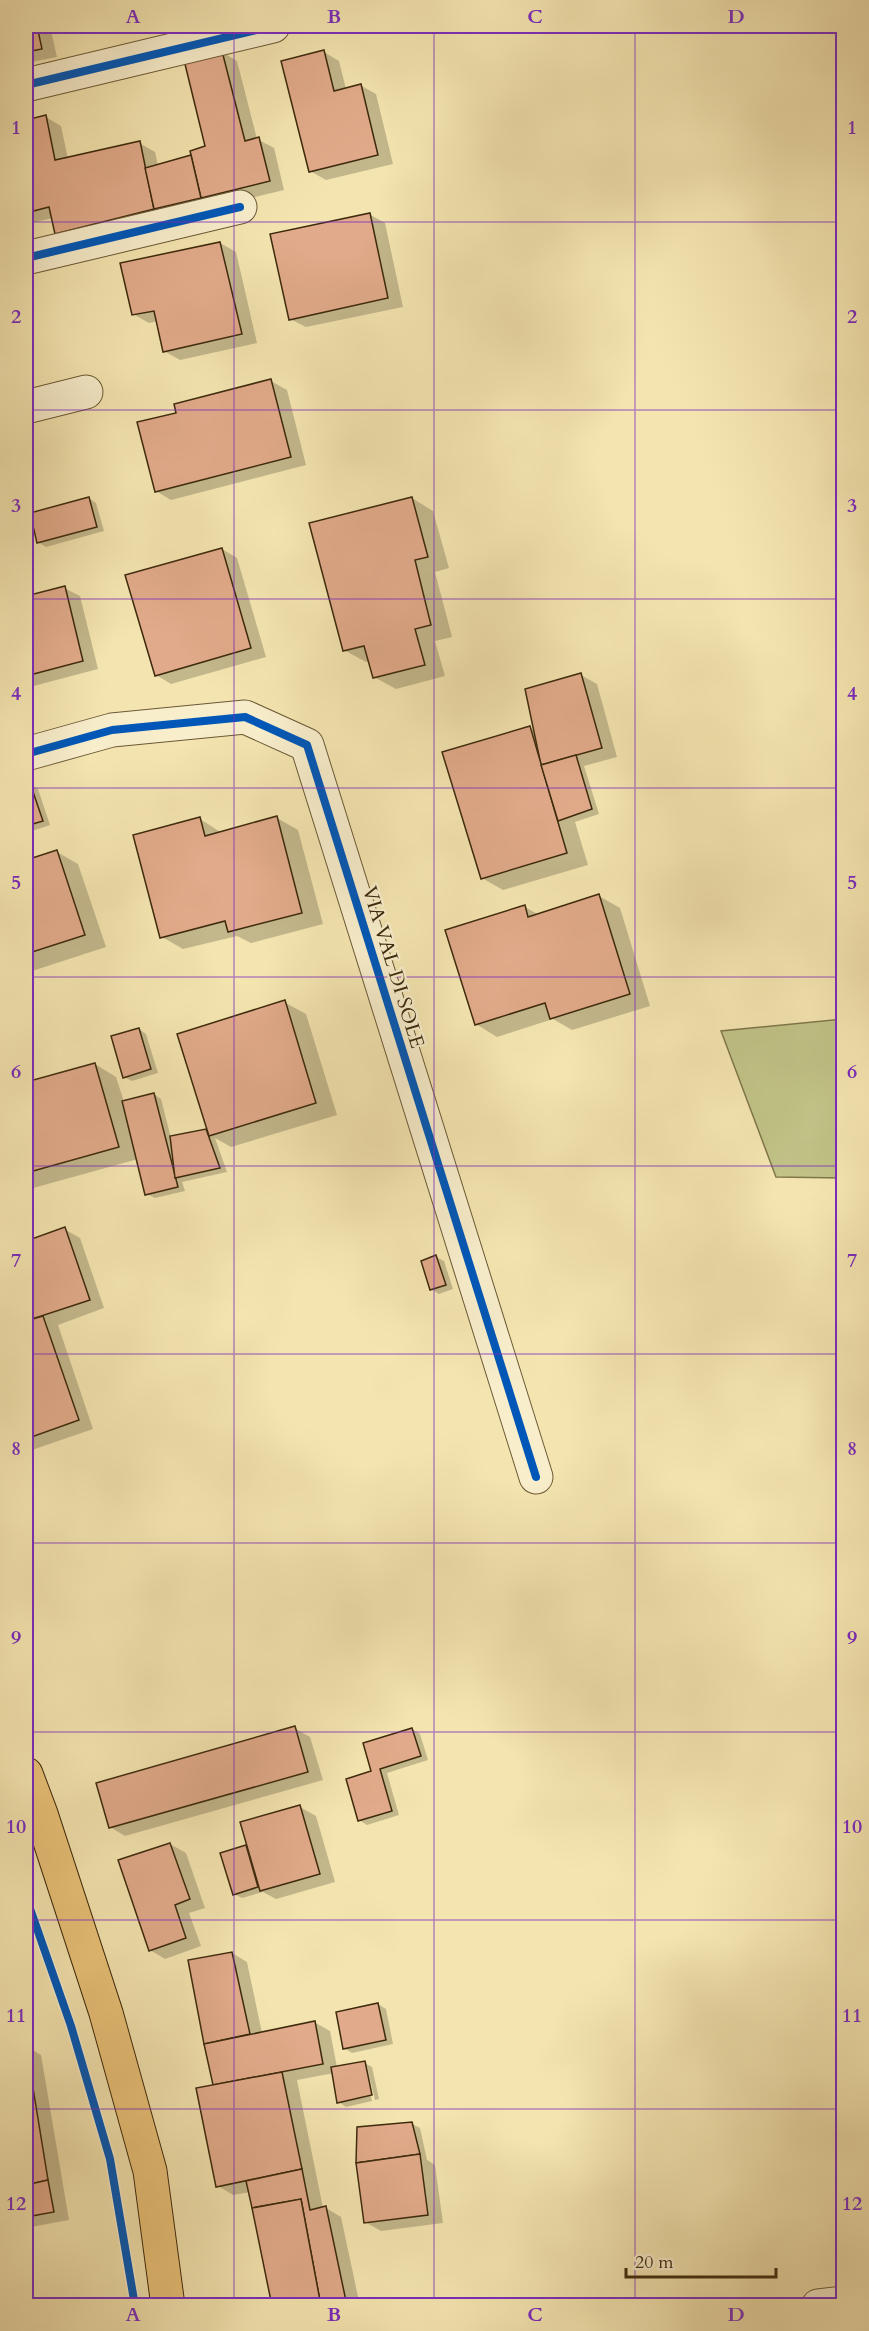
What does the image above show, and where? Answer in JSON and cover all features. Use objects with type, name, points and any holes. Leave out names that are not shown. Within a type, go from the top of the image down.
[{"type":"main road","points":[[26,1774],[106,2013],[147,2159],[168,2306]]},
{"type":"street","points":[[26,85],[273,26]]},
{"type":"street","points":[[26,258],[240,207]]},
{"type":"street","points":[[26,407],[86,392]]},
{"type":"street","name":"VIA VAL DI SOLE","points":[[26,754],[112,730],[246,717],[307,745],[536,1477]]},
{"type":"street","points":[[818,2306],[843,2303]]},
{"type":"green space","points":[[843,1019],[843,1178],[776,1177],[721,1031]]},
{"type":"building","points":[[26,26],[37,26],[42,49],[26,52]]},
{"type":"building","points":[[162,26],[190,26],[164,32]]},
{"type":"building","points":[[324,50],[334,91],[361,84],[378,155],[309,172],[281,61]]},
{"type":"building","points":[[222,51],[245,141],[259,137],[270,181],[201,198],[190,151],[205,146],[184,60]]},
{"type":"building","points":[[46,115],[55,160],[140,141],[154,209],[55,234],[49,207],[26,213],[26,120]]},
{"type":"building","points":[[191,155],[201,198],[154,209],[145,168]]},
{"type":"building","points":[[370,213],[388,298],[289,320],[270,234]]},
{"type":"building","points":[[220,242],[242,334],[163,352],[154,311],[132,315],[120,263]]},
{"type":"building","points":[[271,379],[291,457],[155,492],[137,422],[176,413],[174,404]]},
{"type":"building","points":[[89,497],[97,527],[37,543],[30,513]]},
{"type":"building","points":[[412,497],[428,557],[415,560],[431,625],[415,629],[425,665],[373,678],[364,646],[343,651],[309,523]]},
{"type":"building","points":[[222,548],[251,648],[155,676],[125,575]]},
{"type":"building","points":[[65,586],[83,661],[26,676],[26,596]]},
{"type":"building","points":[[581,673],[602,748],[541,765],[525,689]]},
{"type":"building","points":[[530,726],[567,853],[481,879],[442,752]]},
{"type":"building","points":[[576,755],[592,809],[558,821],[541,765]]},
{"type":"building","points":[[30,783],[43,821],[26,826],[26,785]]},
{"type":"building","points":[[277,816],[302,913],[228,932],[225,921],[160,938],[133,835],[200,817],[205,836]]},
{"type":"building","points":[[57,850],[85,935],[26,954],[26,860]]},
{"type":"building","points":[[599,894],[630,994],[550,1019],[545,1003],[475,1025],[445,930],[525,905],[528,917]]},
{"type":"building","points":[[285,1000],[316,1103],[209,1136],[177,1034]]},
{"type":"building","points":[[139,1028],[151,1069],[123,1078],[111,1036]]},
{"type":"building","points":[[95,1063],[119,1147],[26,1173],[26,1082]]},
{"type":"building","points":[[154,1093],[178,1187],[145,1195],[122,1101]]},
{"type":"building","points":[[206,1129],[220,1168],[175,1178],[170,1136]]},
{"type":"building","points":[[65,1227],[90,1300],[26,1321],[26,1241]]},
{"type":"building","points":[[436,1255],[446,1285],[430,1290],[421,1261]]},
{"type":"building","points":[[43,1316],[79,1420],[26,1439],[26,1321]]},
{"type":"building","points":[[295,1726],[308,1772],[109,1828],[96,1783]]},
{"type":"building","points":[[412,1728],[421,1756],[380,1769],[392,1811],[358,1821],[346,1779],[371,1771],[363,1743]]},
{"type":"building","points":[[300,1805],[320,1874],[260,1891],[240,1822]]},
{"type":"building","points":[[170,1843],[190,1899],[175,1905],[186,1938],[149,1951],[118,1860]]},
{"type":"building","points":[[246,1845],[258,1887],[233,1895],[220,1853]]},
{"type":"building","points":[[232,1952],[250,2034],[204,2044],[188,1960]]},
{"type":"building","points":[[378,2003],[386,2040],[343,2049],[336,2012]]},
{"type":"building","points":[[315,2021],[323,2064],[213,2085],[204,2044]]},
{"type":"building","points":[[26,2045],[48,2180],[26,2185]]},
{"type":"building","points":[[365,2061],[372,2095],[337,2103],[331,2067]]},
{"type":"building","points":[[282,2072],[302,2169],[216,2187],[196,2088]]},
{"type":"building","points":[[412,2122],[420,2154],[356,2163],[357,2127]]},
{"type":"building","points":[[420,2154],[428,2215],[364,2223],[356,2163]]},
{"type":"building","points":[[302,2169],[310,2210],[326,2206],[346,2301],[321,2306],[301,2199],[252,2208],[246,2181]]},
{"type":"building","points":[[48,2180],[54,2212],[26,2217],[26,2185]]},
{"type":"building","points":[[301,2199],[321,2306],[272,2306],[252,2208]]},
{"type":"cycle path","points":[[26,85],[273,26]]},
{"type":"cycle path","points":[[26,258],[240,207]]},
{"type":"cycle path","points":[[26,754],[112,730],[245,717],[307,745],[536,1477]]},
{"type":"cycle path","points":[[26,1897],[71,2026],[110,2159],[135,2306]]}]
